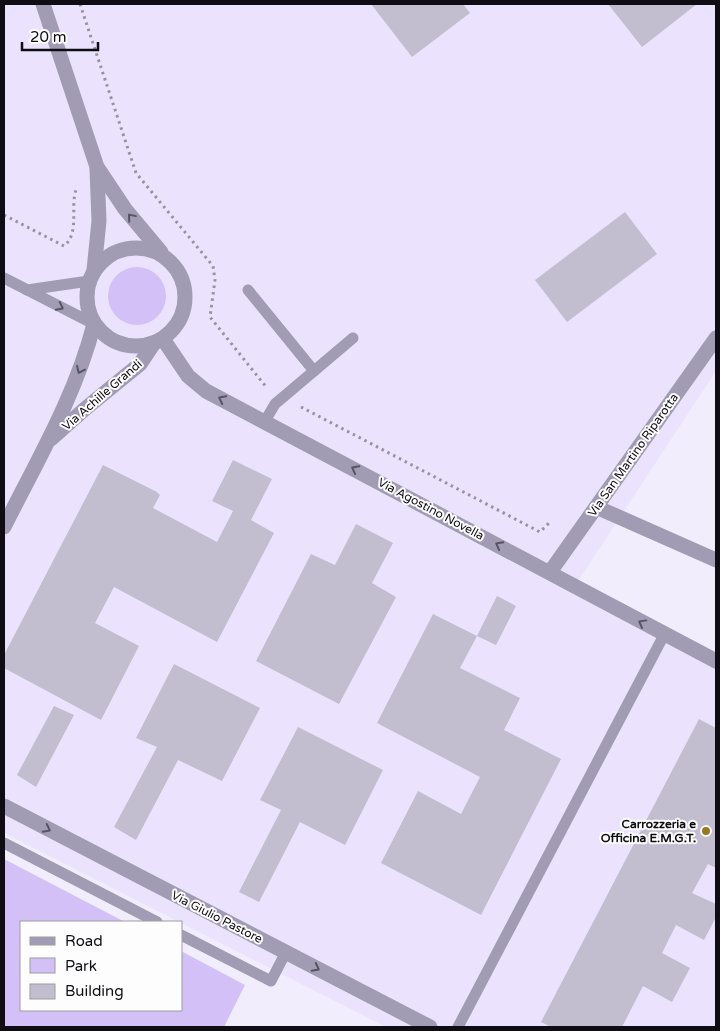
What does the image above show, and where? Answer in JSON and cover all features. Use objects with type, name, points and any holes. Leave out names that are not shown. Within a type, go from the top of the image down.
[{"type":"street","name":"Via Achille Grandi","points":[[43,4],[97,167],[125,209],[163,254],[174,264],[186,290],[186,304],[174,330],[158,341],[140,364],[46,443]]},
{"type":"street","name":"Via Achille Grandi","points":[[97,167],[99,221],[91,276],[86,295],[88,310],[94,324],[103,334],[114,341],[127,346],[158,341]]},
{"type":"street","points":[[91,276],[111,254],[133,247],[148,248],[163,254]]},
{"type":"street","name":"Via Achille Grandi","points":[[4,527],[86,357],[94,324]]},
{"type":"street","name":"Via San Martino Riparotta","points":[[550,572],[716,338]]},
{"type":"street","name":"Via Agostino Novella","points":[[158,341],[188,376],[206,391],[716,661]]},
{"type":"street","points":[[596,507],[716,560]]},
{"type":"street","name":"Via Giulio Pastore","points":[[4,806],[430,1027]]},
{"type":"lane","points":[[27,290],[91,276]]},
{"type":"lane","points":[[4,278],[94,324]]},
{"type":"lane","points":[[248,290],[314,371]]},
{"type":"lane","points":[[265,422],[275,404],[354,338]]},
{"type":"lane","points":[[458,1027],[664,635]]},
{"type":"lane","points":[[4,843],[155,921]]},
{"type":"lane","points":[[182,936],[271,982],[286,952]]},
{"type":"path","points":[[80,4],[136,173],[213,266],[216,280],[210,316],[267,389]]},
{"type":"path","points":[[4,216],[64,246],[69,242],[72,234],[75,194],[78,186]]},
{"type":"path","points":[[294,404],[540,532],[550,522]]},
{"type":"shaded area","points":[[4,4],[716,4],[716,371],[578,581],[716,656],[716,1027],[386,1027],[182,923],[182,921],[177,921],[4,833]]},
{"type":"green space","points":[[131,267],[143,267],[158,275],[166,290],[166,302],[158,317],[143,325],[131,325],[116,317],[108,302],[108,290],[116,275]]},
{"type":"green space","points":[[4,859],[123,921],[20,921],[20,1011],[182,1011],[182,952],[245,985],[224,1027],[4,1027]]},
{"type":"building","points":[[371,4],[463,4],[470,13],[412,57]]},
{"type":"building","points":[[608,4],[697,4],[642,47]]},
{"type":"building","points":[[625,212],[657,254],[567,322],[535,280]]},
{"type":"building","points":[[233,460],[272,479],[251,520],[274,533],[217,642],[114,587],[95,623],[139,646],[101,720],[4,668],[4,655],[103,465],[157,492],[160,495],[153,508],[217,542],[233,511],[212,501]]},
{"type":"building","points":[[356,524],[393,543],[372,583],[396,597],[339,704],[256,661],[311,554],[335,565]]},
{"type":"building","points":[[497,596],[516,606],[496,645],[477,636]]},
{"type":"building","points":[[433,614],[477,636],[460,668],[520,698],[504,730],[561,759],[481,915],[381,863],[418,791],[461,814],[480,777],[377,723]]},
{"type":"building","points":[[174,664],[260,708],[222,781],[178,760],[136,840],[114,827],[157,747],[136,738]]},
{"type":"building","points":[[54,706],[74,715],[36,787],[17,775]]},
{"type":"building","points":[[699,719],[716,728],[716,868],[708,864],[692,893],[716,904],[716,917],[704,940],[676,925],[662,953],[690,968],[672,1002],[643,986],[622,1027],[551,1027],[541,1022]]},
{"type":"building","points":[[298,727],[383,770],[345,845],[300,822],[259,902],[239,892],[281,810],[260,800]]},
{"type":"place","name":"Carrozzeria e Officina E.M.G.T.","points":[[706,831]]}]
